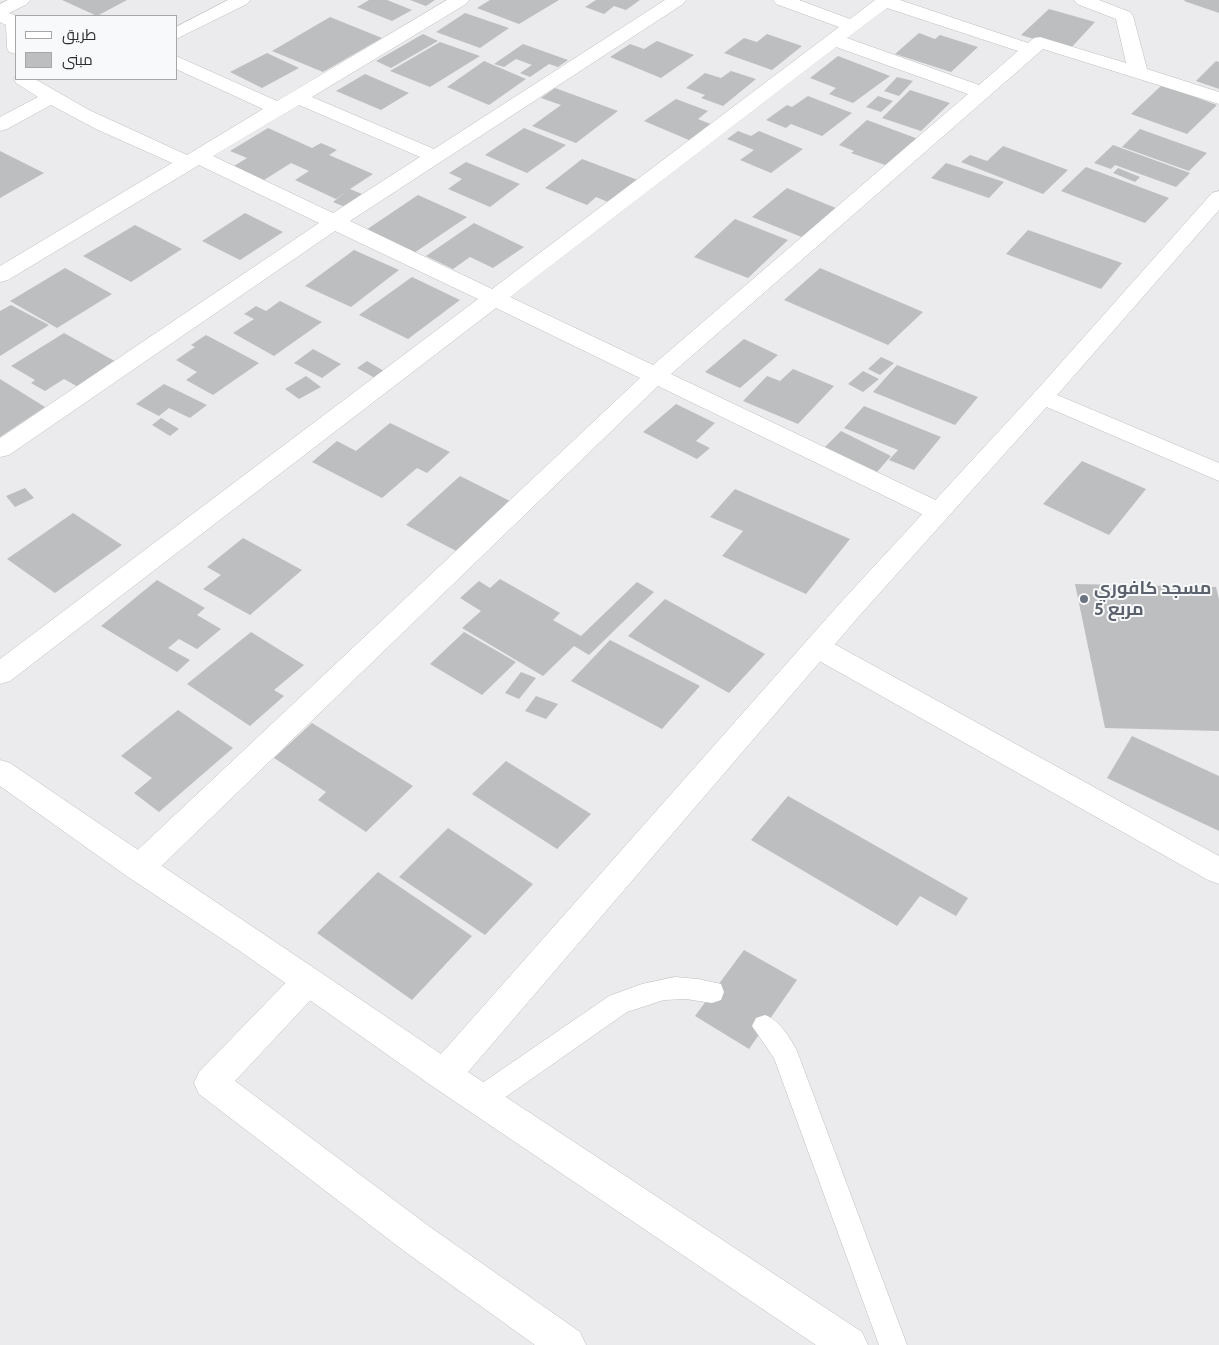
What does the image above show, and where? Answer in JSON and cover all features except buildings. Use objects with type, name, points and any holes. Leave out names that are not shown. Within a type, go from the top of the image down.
[{"type":"street","points":[[0,11],[21,0]]},
{"type":"street","points":[[178,33],[241,0]]},
{"type":"street","points":[[0,275],[460,0]]},
{"type":"street","points":[[0,450],[334,222],[677,0]]},
{"type":"street","points":[[782,0],[854,26]]},
{"type":"street","points":[[0,674],[836,40],[886,0],[1032,50]]},
{"type":"street","points":[[1083,0],[1124,16],[1138,72]]},
{"type":"street","points":[[10,20],[15,43]]},
{"type":"street","points":[[836,40],[983,94]]},
{"type":"street","points":[[138,868],[655,376],[983,94],[1040,42],[1219,98]]},
{"type":"street","points":[[178,63],[278,109]]},
{"type":"street","points":[[25,80],[52,97],[132,138],[193,160],[334,222],[938,511]]},
{"type":"street","points":[[0,125],[52,97]]},
{"type":"street","points":[[297,97],[434,156]]},
{"type":"street","points":[[444,1075],[817,647],[1219,197]]},
{"type":"street","points":[[1042,396],[1219,472]]},
{"type":"street","points":[[817,647],[1219,871]]},
{"type":"street","points":[[0,771],[138,868],[248,939],[444,1075],[849,1345]]},
{"type":"street","points":[[308,981],[211,1083],[417,1239],[567,1345]]},
{"type":"lane","points":[[481,1099],[618,1004],[633,997],[666,988],[688,987],[712,992]]},
{"type":"lane","points":[[765,1026],[784,1052],[798,1086],[893,1345]]},
{"type":"place","name":"مسجد كافوري مربع 5","points":[[1084,599]]}]
